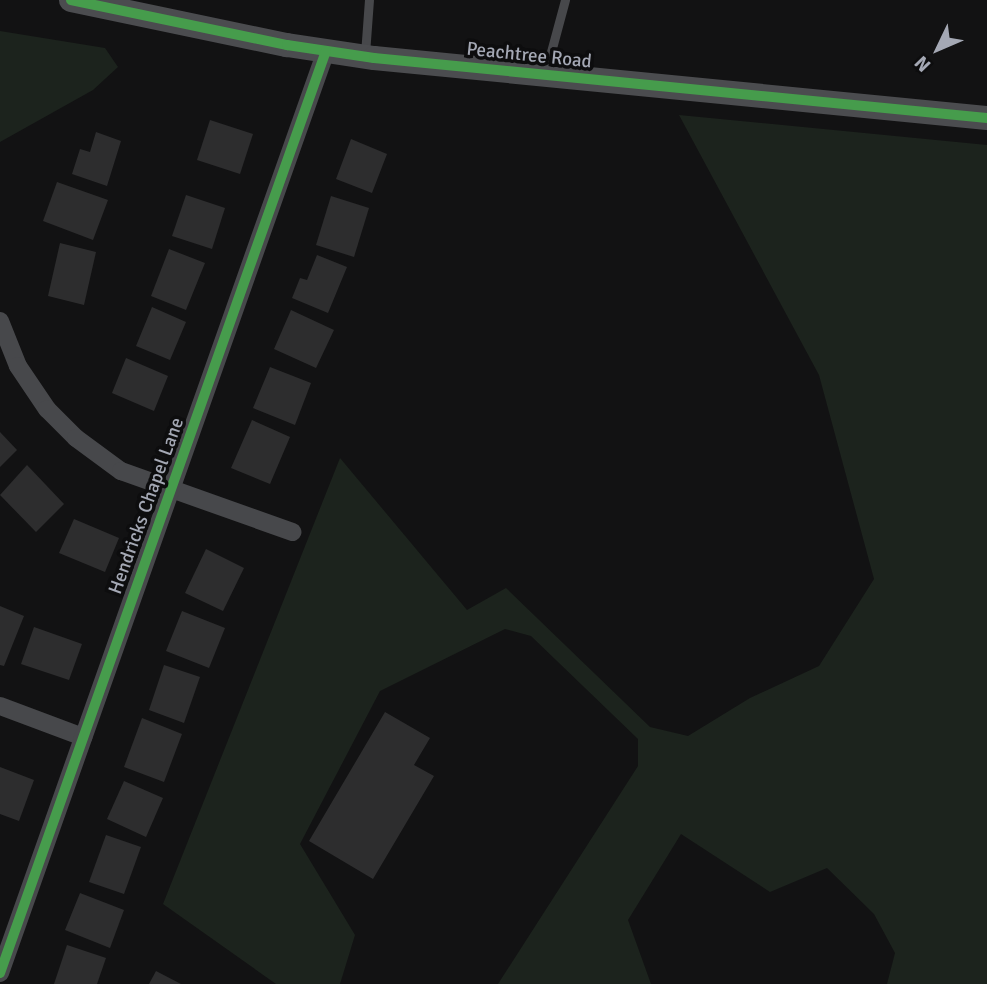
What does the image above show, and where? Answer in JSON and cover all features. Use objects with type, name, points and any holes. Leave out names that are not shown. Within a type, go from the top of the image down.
[{"type":"street","name":"Peachtree Road","points":[[71,0],[365,57],[987,118]]},
{"type":"street","name":"Hendricks Chapel Lane","points":[[0,973],[326,51]]},
{"type":"street","points":[[0,321],[18,366],[47,409],[76,439],[121,471],[292,533]]},
{"type":"street","points":[[0,706],[83,737]]},
{"type":"lane","points":[[365,57],[369,0]]},
{"type":"lane","points":[[544,76],[565,0]]},
{"type":"shaded area","points":[[0,31],[105,48],[118,67],[93,90],[0,142]]},
{"type":"shaded area","points":[[679,115],[987,145],[987,984],[887,984],[895,953],[874,914],[827,868],[770,892],[681,834],[628,920],[651,984],[498,984],[638,766],[638,739],[531,636],[505,629],[380,691],[300,844],[355,935],[340,984],[276,984],[163,904],[340,458],[467,610],[506,588],[650,727],[688,736],[750,698],[819,666],[874,579],[819,375]]},
{"type":"building","points":[[210,120],[253,134],[240,174],[197,160]]},
{"type":"building","points":[[96,132],[121,141],[107,186],[72,174],[80,149],[90,152]]},
{"type":"building","points":[[351,139],[387,154],[372,193],[336,179]]},
{"type":"building","points":[[57,182],[108,200],[93,240],[43,221]]},
{"type":"building","points":[[186,195],[225,208],[212,249],[172,236]]},
{"type":"building","points":[[331,196],[369,208],[354,257],[316,245]]},
{"type":"building","points":[[60,243],[96,252],[84,305],[48,296]]},
{"type":"building","points":[[169,249],[205,263],[186,310],[151,296]]},
{"type":"building","points":[[317,255],[347,267],[328,313],[292,298],[300,278],[307,280]]},
{"type":"building","points":[[152,307],[186,322],[170,360],[136,346]]},
{"type":"building","points":[[291,310],[334,330],[316,368],[274,349]]},
{"type":"building","points":[[126,358],[168,376],[154,411],[112,393]]},
{"type":"building","points":[[270,367],[311,383],[295,425],[253,408]]},
{"type":"building","points":[[252,420],[290,437],[270,484],[231,468]]},
{"type":"building","points":[[0,432],[17,450],[0,467]]},
{"type":"building","points":[[27,465],[64,504],[36,532],[0,495]]},
{"type":"building","points":[[74,519],[119,538],[105,572],[59,553]]},
{"type":"building","points":[[206,549],[244,568],[223,611],[185,593]]},
{"type":"building","points":[[0,606],[24,616],[4,666],[0,665]]},
{"type":"building","points":[[182,611],[225,628],[209,668],[166,651]]},
{"type":"building","points":[[34,627],[82,644],[69,680],[21,664]]},
{"type":"building","points":[[164,665],[200,677],[184,723],[149,710]]},
{"type":"building","points":[[385,712],[430,738],[414,765],[434,776],[373,879],[309,841]]},
{"type":"building","points":[[142,718],[182,734],[164,782],[124,767]]},
{"type":"building","points":[[0,767],[34,780],[19,821],[0,814]]},
{"type":"building","points":[[124,781],[163,798],[146,837],[107,819]]},
{"type":"building","points":[[106,835],[141,847],[124,894],[89,882]]},
{"type":"building","points":[[80,893],[124,910],[110,948],[65,930]]},
{"type":"building","points":[[67,945],[106,958],[97,984],[54,984]]},
{"type":"building","points":[[156,971],[181,984],[149,984]]},
{"type":"cycle path","points":[[71,0],[287,45],[374,58],[987,118]]},
{"type":"cycle path","points":[[0,973],[326,51]]}]
